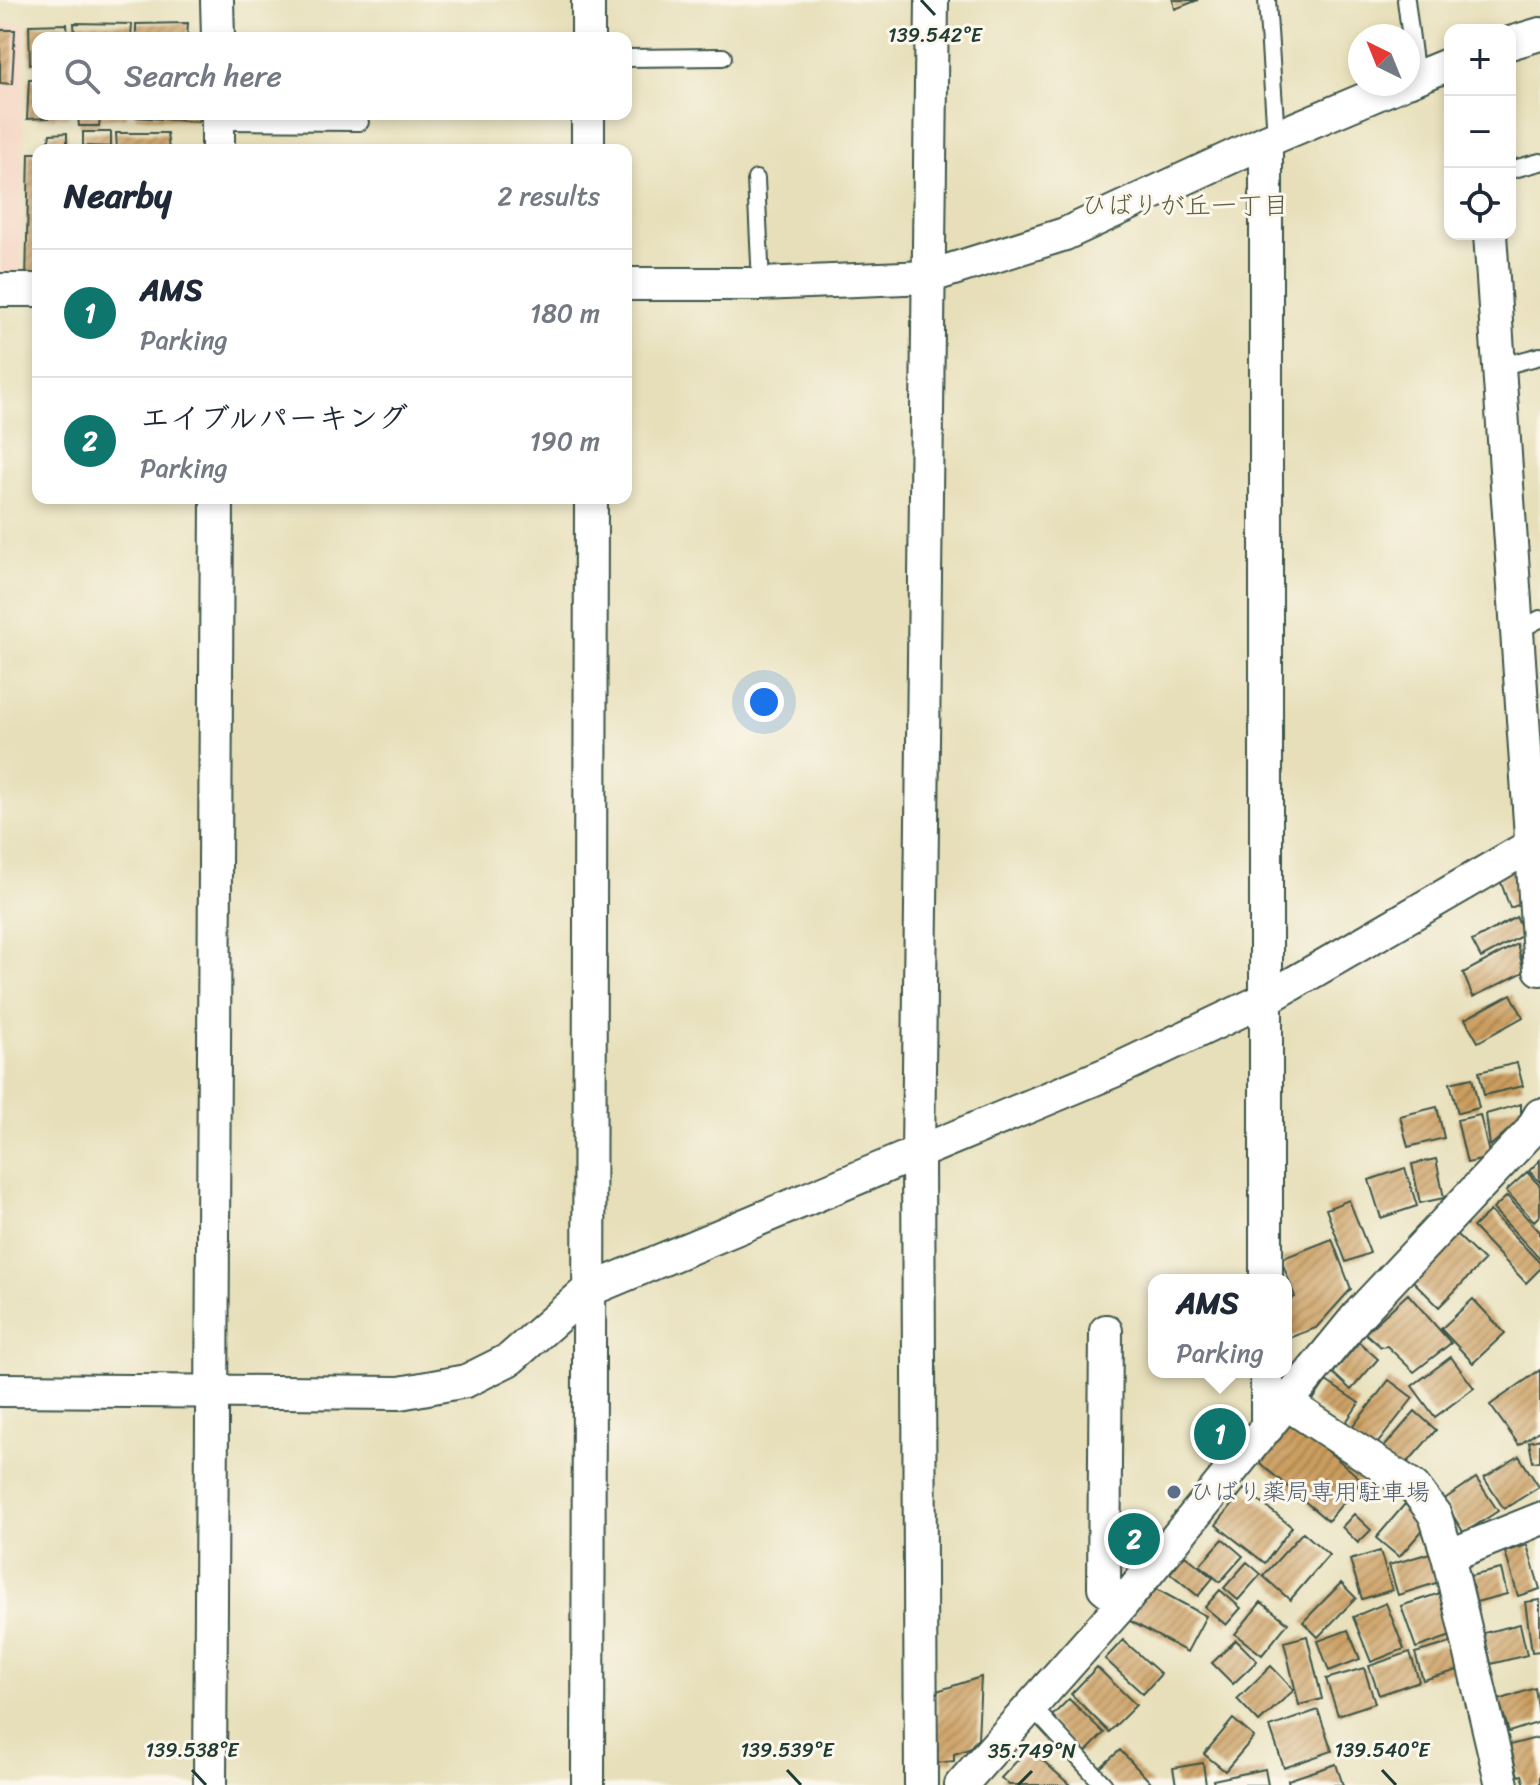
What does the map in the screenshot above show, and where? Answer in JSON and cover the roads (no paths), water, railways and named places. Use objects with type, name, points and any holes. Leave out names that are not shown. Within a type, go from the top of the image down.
[{"type":"street","points":[[217,0],[218,32]]},
{"type":"street","points":[[588,0],[588,32]]},
{"type":"street","points":[[921,1785],[918,1154],[932,0]]},
{"type":"street","points":[[1516,41],[1540,34]]},
{"type":"street","points":[[1420,76],[1444,66]]},
{"type":"street","points":[[632,284],[761,284],[928,277],[1065,234],[1373,96]]},
{"type":"street","points":[[588,120],[588,144]]},
{"type":"street","points":[[1266,1274],[1271,139]]},
{"type":"street","points":[[1490,240],[1499,367],[1528,625],[1540,969]]},
{"type":"street","points":[[0,290],[32,290]]},
{"type":"street","points":[[210,1785],[217,504]]},
{"type":"street","points":[[588,1785],[591,504]]},
{"type":"street","points":[[0,1390],[400,1393],[466,1381],[510,1359],[587,1291],[1116,1070],[1266,999],[1536,843]]},
{"type":"street","points":[[961,1785],[1033,1708],[1123,1603],[1359,1314],[1530,1132],[1540,1115]]},
{"type":"street","points":[[1106,1331],[1104,1587],[1123,1603]]},
{"type":"street","points":[[1268,1378],[1276,1416]]},
{"type":"street","points":[[1276,1416],[1414,1487],[1435,1515],[1448,1556],[1502,1785]]},
{"type":"street","points":[[1448,1556],[1540,1519]]},
{"type":"lane","points":[[1267,0],[1271,139]]},
{"type":"lane","points":[[1406,0],[1407,24]]},
{"type":"lane","points":[[632,58],[723,57]]},
{"type":"lane","points":[[218,128],[360,122]]},
{"type":"lane","points":[[1516,168],[1540,162]]},
{"type":"lane","points":[[756,179],[761,284]]},
{"type":"lane","points":[[1499,367],[1540,356]]},
{"type":"lane","points":[[1033,1708],[1104,1785]]},
{"type":"place","name":"AMS","points":[[1220,1434]]},
{"type":"place","name":"ひばり薬局専用駐車場","points":[[1174,1492]]},
{"type":"place","name":"エイブルパーキング","points":[[1134,1539]]},
{"type":"district","name":"ひばりが丘一丁目","points":[[1185,205]]}]
